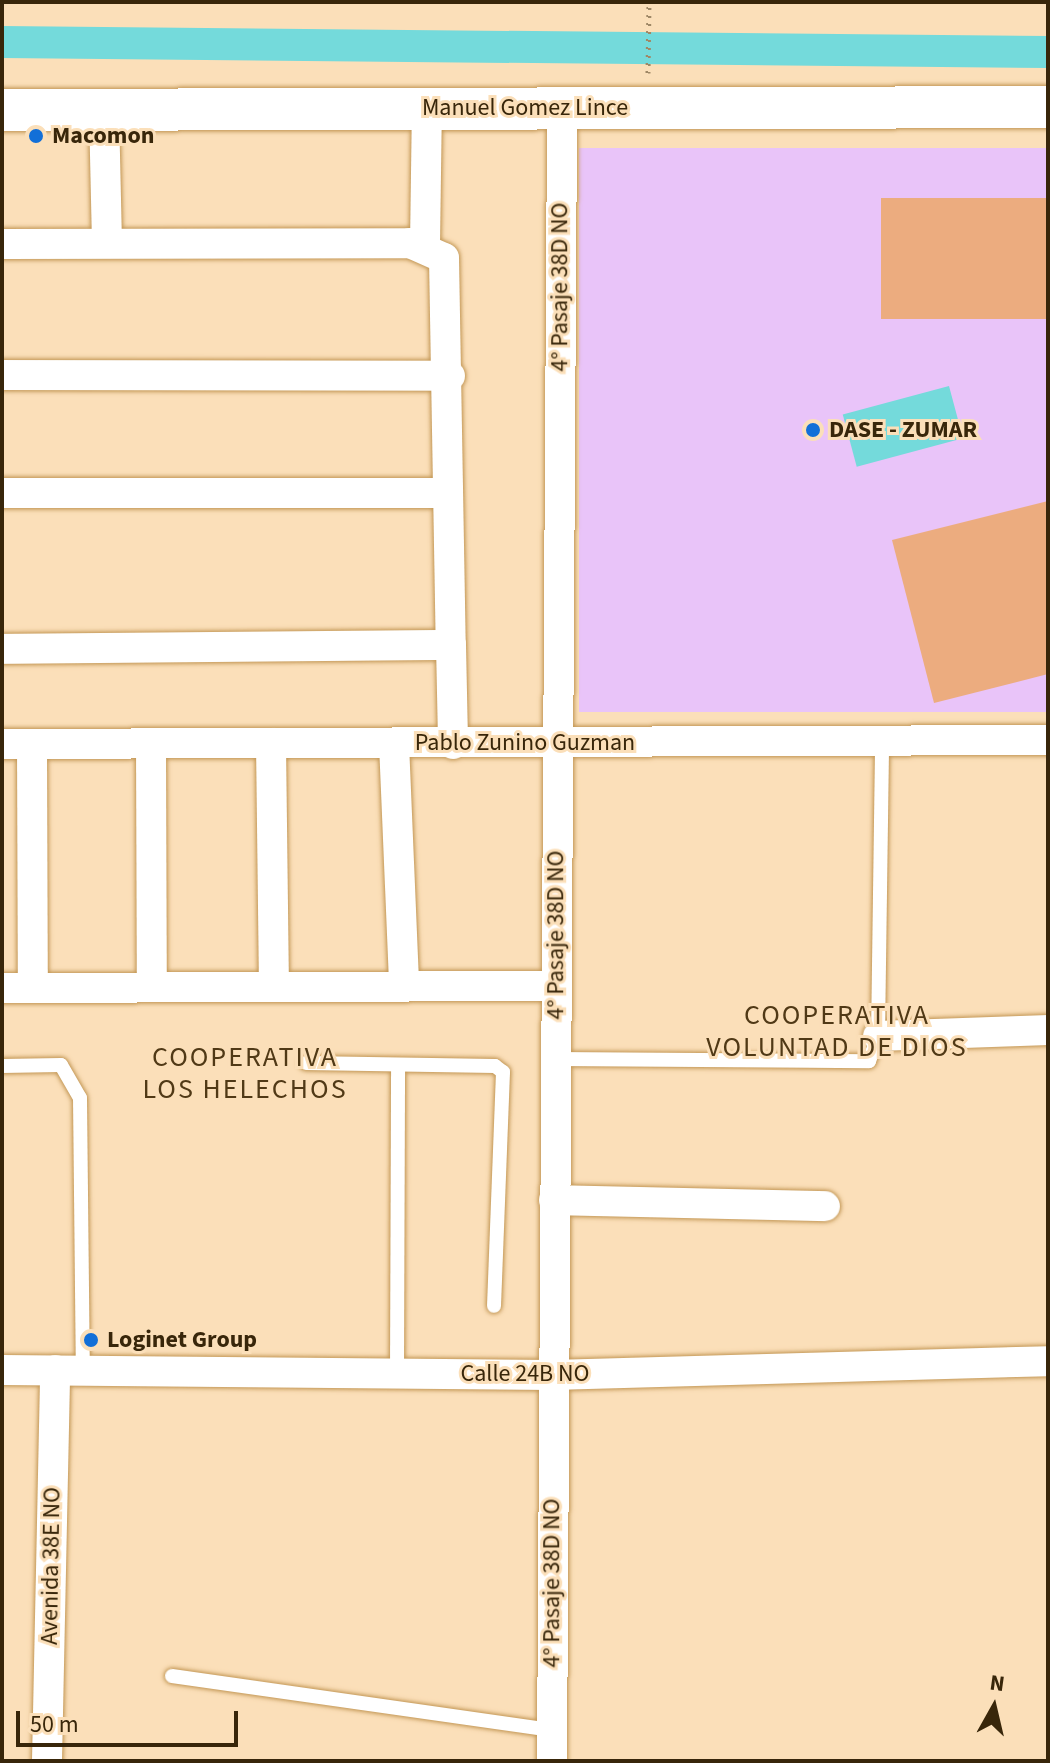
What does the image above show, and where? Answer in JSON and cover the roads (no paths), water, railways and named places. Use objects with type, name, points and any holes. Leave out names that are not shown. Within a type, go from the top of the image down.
[{"type":"main road","name":"Manuel Gomez Lince","points":[[2,110],[1048,107]]},
{"type":"street","points":[[425,245],[427,108]]},
{"type":"street","name":"4° Pasaje 38D NO","points":[[552,1761],[562,108]]},
{"type":"street","points":[[104,111],[107,241]]},
{"type":"street","points":[[2,244],[107,241],[425,245],[444,258],[450,376],[448,493],[453,744]]},
{"type":"street","points":[[2,375],[450,376]]},
{"type":"street","points":[[2,493],[448,493]]},
{"type":"street","points":[[2,649],[451,645]]},
{"type":"street","name":"Pablo Zunino Guzman","points":[[2,744],[1048,740]]},
{"type":"street","points":[[271,743],[274,982]]},
{"type":"street","points":[[394,743],[404,984]]},
{"type":"street","points":[[32,744],[33,987]]},
{"type":"street","points":[[151,744],[152,985]]},
{"type":"street","points":[[2,988],[274,982],[556,986]]},
{"type":"street","points":[[878,1036],[1048,1030]]},
{"type":"street","points":[[554,1200],[825,1206]]},
{"type":"street","name":"Calle 24B NO","points":[[2,1370],[552,1375],[1048,1361]]},
{"type":"street","name":"Avenida 38E NO","points":[[47,1761],[69,1370]]},
{"type":"lane","points":[[554,1059],[869,1061],[878,1036],[882,741]]},
{"type":"lane","points":[[306,1063],[495,1066],[503,1072],[494,1306]]},
{"type":"lane","points":[[2,1066],[61,1065],[80,1098],[69,1370]]},
{"type":"lane","points":[[397,1373],[398,1066]]},
{"type":"lane","points":[[172,1676],[552,1730]]},
{"type":"water","points":[[949,386],[963,438],[857,467],[843,414]]},
{"type":"waterway","points":[[2,42],[1048,52]]},
{"type":"place","name":"Macomon","points":[[36,136]]},
{"type":"place","name":"DASE - ZUMAR","points":[[813,430]]},
{"type":"place","name":"Loginet Group","points":[[91,1340]]},
{"type":"district","name":"COOPERATIVA VOLUNTAD DE DIOS","points":[[837,1031]]},
{"type":"district","name":"COOPERATIVA LOS HELECHOS","points":[[245,1073]]}]
